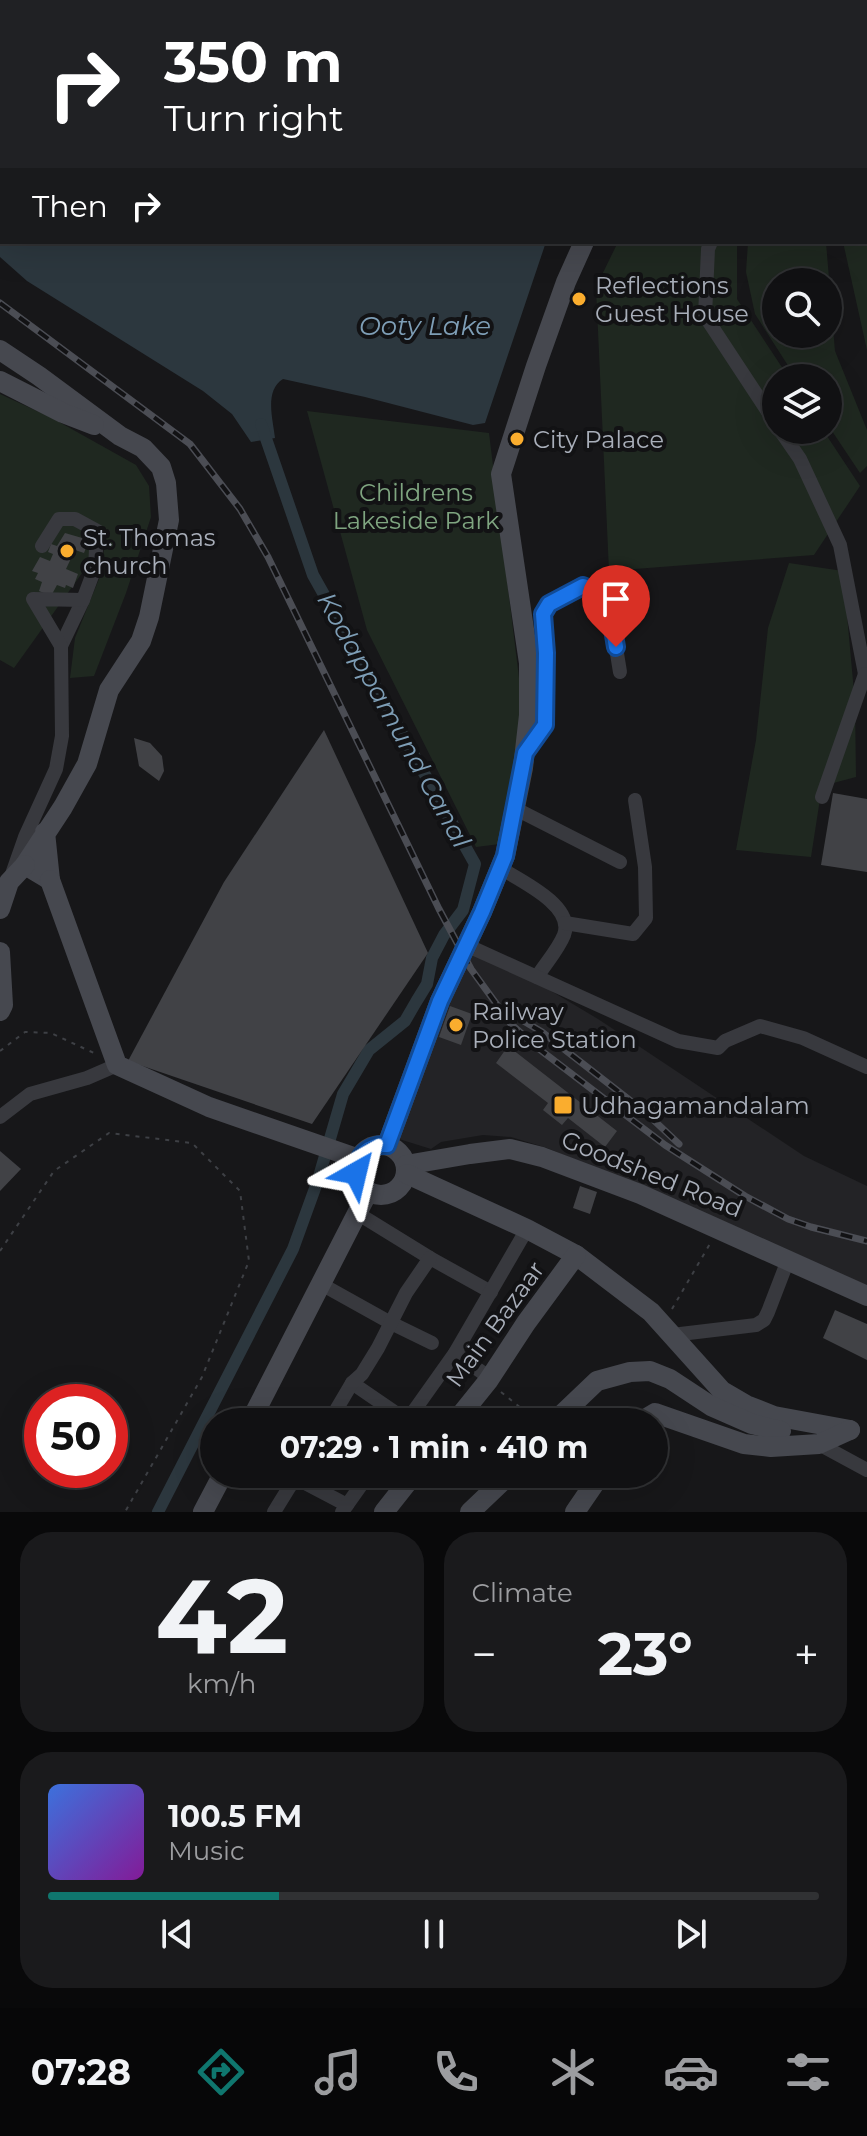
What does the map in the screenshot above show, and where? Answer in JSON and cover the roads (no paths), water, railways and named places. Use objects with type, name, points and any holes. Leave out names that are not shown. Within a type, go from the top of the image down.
[{"type":"street","points":[[387,1145],[440,1001],[505,856],[516,809],[529,715],[529,663],[501,474],[541,352],[583,244]]},
{"type":"street","points":[[710,244],[705,316],[762,403]]},
{"type":"street","points":[[0,350],[120,436]]},
{"type":"street","points":[[0,381],[143,448],[161,467],[166,483],[169,520],[141,641],[109,690],[87,764],[25,865],[9,882]]},
{"type":"street","points":[[790,444],[800,459],[840,545],[866,676],[822,797]]},
{"type":"street","points":[[0,909],[25,837],[56,769],[62,736],[61,646],[95,568],[97,531],[75,519],[59,519],[42,546]]},
{"type":"street","points":[[525,753],[545,725],[543,614],[549,604],[583,586],[603,595],[612,623],[620,672]]},
{"type":"street","points":[[61,646],[33,599],[83,600]]},
{"type":"street","points":[[565,923],[633,934],[646,918],[645,867],[635,800]]},
{"type":"street","points":[[516,809],[620,862]]},
{"type":"street","points":[[45,832],[50,880],[117,1065],[209,1107],[349,1156],[356,1166],[358,1181],[368,1192],[384,1196],[404,1182],[406,1170],[399,1152],[387,1145],[370,1147],[349,1156]]},
{"type":"street","points":[[25,865],[50,880]]},
{"type":"street","points":[[500,868],[561,909],[565,934],[537,977]]},
{"type":"street","points":[[466,945],[678,1041],[718,1048],[725,1041],[760,1026],[803,1038],[867,1067]]},
{"type":"street","points":[[0,952],[3,1005],[0,1011]]},
{"type":"street","points":[[0,1117],[30,1094],[87,1078],[117,1065]]},
{"type":"street","name":"Goodshed Road","points":[[406,1170],[470,1154],[510,1149],[542,1157],[640,1194],[867,1296]]},
{"type":"street","points":[[406,1170],[576,1255],[651,1312],[722,1391],[746,1405],[774,1416],[858,1426]]},
{"type":"street","points":[[257,1408],[368,1192]]},
{"type":"street","points":[[357,1213],[491,1292]]},
{"type":"street","points":[[418,1408],[455,1353],[527,1229]]},
{"type":"street","name":"Main Bazaar","points":[[466,1408],[576,1255]]},
{"type":"street","points":[[337,1408],[352,1383],[362,1374],[406,1293],[430,1258]]},
{"type":"street","points":[[668,1329],[756,1325],[764,1320],[768,1312],[788,1260]]},
{"type":"street","points":[[321,1284],[432,1343]]},
{"type":"street","points":[[455,1353],[489,1380]]},
{"type":"street","points":[[569,1408],[597,1381],[630,1372],[650,1371],[670,1379],[711,1406],[752,1424],[794,1434],[858,1426]]},
{"type":"street","points":[[352,1383],[388,1408]]},
{"type":"street","points":[[668,1418],[744,1444],[771,1447],[819,1444],[858,1426]]},
{"type":"street","points":[[819,1444],[867,1470]]},
{"type":"street","points":[[203,1512],[216,1488]]},
{"type":"street","points":[[274,1512],[289,1488]]},
{"type":"street","points":[[314,1488],[345,1509],[359,1488]]},
{"type":"street","points":[[384,1512],[403,1488]]},
{"type":"street","points":[[470,1512],[495,1488]]},
{"type":"street","points":[[575,1512],[591,1488]]},
{"type":"water","name":"Ooty Lake","points":[[0,244],[545,244],[485,423],[473,425],[283,379],[277,384],[272,398],[275,438],[251,442],[232,414],[203,391],[27,281],[0,257]]},
{"type":"waterway","name":"Kodappamund Canal","points":[[158,1512],[293,1249],[318,1180],[343,1094],[369,1050],[405,1021],[427,984],[432,958],[463,910],[475,864],[313,575],[261,424]]},
{"type":"railway","points":[[0,303],[190,444],[240,509],[268,557],[439,909],[471,969],[511,1024],[665,1145],[745,1196],[788,1219],[867,1241]]},
{"type":"railway","points":[[512,1014],[542,1032],[645,1112],[679,1144]]},
{"type":"place","name":"Reflections Guest House","points":[[579,299]]},
{"type":"place","name":"City Palace","points":[[517,439]]},
{"type":"place","name":"St. Thomas church","points":[[67,551]]},
{"type":"place","name":"Railway Police Station","points":[[456,1025]]},
{"type":"place","name":"Udhagamandalam","points":[[563,1105]]},
{"type":"park label","name":"Childrens Lakeside Park","points":[[416,506]]}]
